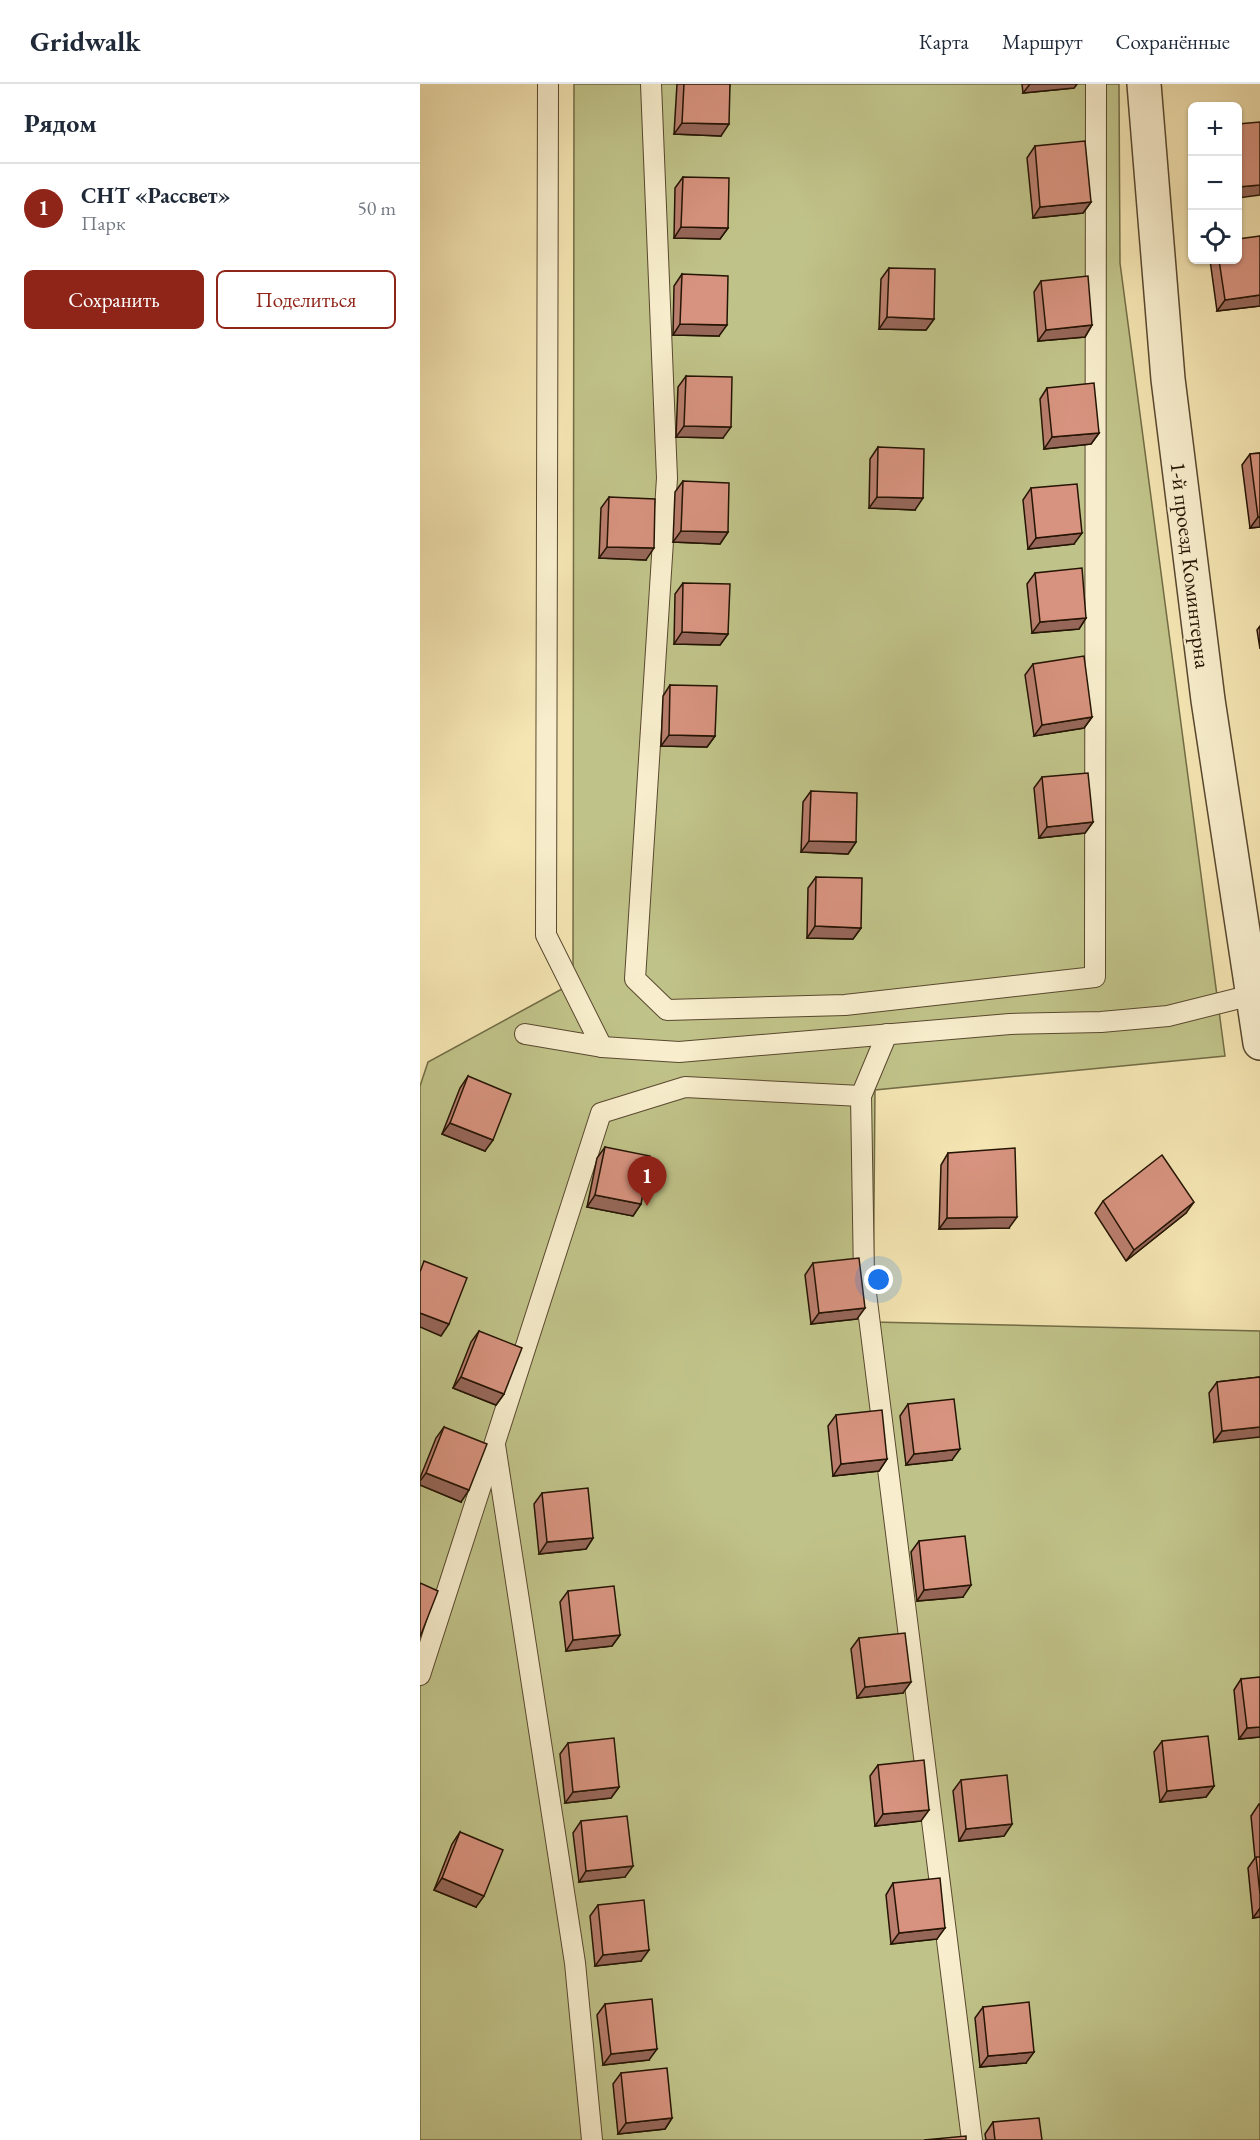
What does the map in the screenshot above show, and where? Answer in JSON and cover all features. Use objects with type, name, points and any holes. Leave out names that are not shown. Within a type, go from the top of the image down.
[{"type":"street","name":"1-й проезд Коминтерна","points":[[1144,84],[1168,379],[1208,700],[1260,1043]]},
{"type":"lane","points":[[548,84],[546,935],[602,1047]]},
{"type":"lane","points":[[651,84],[667,478],[635,979],[667,1010],[845,1005],[1095,977],[1096,84]]},
{"type":"lane","points":[[525,1034],[602,1047],[679,1052],[1010,1024],[1101,1022],[1168,1016],[1252,995]]},
{"type":"lane","points":[[888,1034],[861,1096],[864,1277],[972,2140]]},
{"type":"lane","points":[[420,1675],[601,1113],[685,1087],[861,1096]]},
{"type":"lane","points":[[494,1440],[575,1963],[592,2140]]},
{"type":"green space","points":[[574,84],[1119,84],[1120,263],[1225,1056],[875,1090],[873,1322],[1260,1331],[1260,2140],[420,2140],[420,1086],[428,1062],[573,983]]},
{"type":"building","points":[[684,84],[730,84],[729,124],[682,123]]},
{"type":"building","points":[[1260,122],[1260,185],[1242,187],[1242,124]]},
{"type":"building","points":[[1085,141],[1091,202],[1040,207],[1035,146]]},
{"type":"building","points":[[683,177],[729,178],[728,228],[681,227]]},
{"type":"building","points":[[1260,236],[1260,295],[1225,300],[1220,264],[1242,264],[1242,238]]},
{"type":"building","points":[[889,268],[935,269],[934,319],[887,317]]},
{"type":"building","points":[[682,274],[728,276],[727,325],[680,324]]},
{"type":"building","points":[[1088,276],[1092,325],[1046,330],[1041,281]]},
{"type":"building","points":[[686,376],[732,377],[731,427],[684,426]]},
{"type":"building","points":[[1094,383],[1099,433],[1052,437],[1047,388]]},
{"type":"building","points":[[878,447],[924,449],[923,498],[877,497]]},
{"type":"building","points":[[1260,453],[1260,517],[1258,517],[1250,454]]},
{"type":"building","points":[[683,481],[729,483],[728,532],[681,531]]},
{"type":"building","points":[[1077,484],[1082,533],[1036,538],[1031,488]]},
{"type":"building","points":[[609,497],[655,499],[654,548],[607,547]]},
{"type":"building","points":[[1082,568],[1086,618],[1040,622],[1035,573]]},
{"type":"building","points":[[683,583],[730,584],[728,634],[682,632]]},
{"type":"building","points":[[1084,656],[1092,717],[1042,725],[1033,664]]},
{"type":"building","points":[[670,685],[717,686],[715,736],[669,735]]},
{"type":"building","points":[[1088,773],[1093,822],[1047,827],[1042,777]]},
{"type":"building","points":[[811,791],[857,793],[856,842],[809,841]]},
{"type":"building","points":[[816,877],[862,878],[861,928],[815,926]]},
{"type":"building","points":[[468,1076],[511,1094],[493,1140],[450,1123]]},
{"type":"building","points":[[605,1147],[650,1156],[641,1204],[595,1195]]},
{"type":"building","points":[[1015,1148],[1017,1217],[947,1218],[948,1153]]},
{"type":"building","points":[[1162,1155],[1194,1202],[1134,1250],[1103,1201]]},
{"type":"building","points":[[859,1258],[865,1308],[819,1313],[813,1263]]},
{"type":"building","points":[[424,1261],[467,1278],[449,1324],[420,1313],[420,1272]]},
{"type":"building","points":[[479,1331],[522,1348],[504,1394],[461,1377]]},
{"type":"building","points":[[1260,1377],[1260,1427],[1222,1431],[1217,1382]]},
{"type":"building","points":[[954,1399],[960,1449],[914,1454],[908,1404]]},
{"type":"building","points":[[882,1410],[887,1459],[841,1464],[836,1415]]},
{"type":"building","points":[[444,1427],[487,1444],[469,1490],[426,1473]]},
{"type":"building","points":[[588,1488],[593,1538],[547,1542],[542,1493]]},
{"type":"building","points":[[965,1536],[971,1585],[924,1590],[919,1541]]},
{"type":"building","points":[[420,1583],[438,1591],[420,1637]]},
{"type":"building","points":[[614,1586],[620,1635],[573,1640],[568,1591]]},
{"type":"building","points":[[905,1633],[911,1682],[865,1687],[859,1638]]},
{"type":"building","points":[[1260,1677],[1260,1727],[1247,1728],[1241,1679]]},
{"type":"building","points":[[1208,1736],[1214,1786],[1167,1791],[1162,1741]]},
{"type":"building","points":[[614,1738],[619,1787],[573,1792],[568,1743]]},
{"type":"building","points":[[924,1760],[929,1810],[883,1814],[878,1765]]},
{"type":"building","points":[[1007,1775],[1012,1824],[966,1829],[961,1780]]},
{"type":"building","points":[[627,1816],[633,1866],[586,1871],[581,1821]]},
{"type":"building","points":[[460,1832],[503,1850],[484,1896],[442,1878]]},
{"type":"building","points":[[1256,1857],[1260,1857],[1260,1894]]},
{"type":"building","points":[[940,1878],[945,1928],[899,1933],[893,1883]]},
{"type":"building","points":[[644,1900],[649,1950],[603,1955],[598,1905]]},
{"type":"building","points":[[652,1999],[657,2049],[611,2054],[605,2004]]},
{"type":"building","points":[[1029,2002],[1034,2052],[988,2056],[983,2007]]},
{"type":"building","points":[[667,2068],[672,2118],[626,2123],[621,2073]]},
{"type":"building","points":[[1039,2118],[1042,2140],[995,2140],[993,2122]]},
{"type":"building","points":[[966,2136],[966,2140],[924,2140]]},
{"type":"place","name":"СНТ «Рассвет»","points":[[647,1206]]}]
